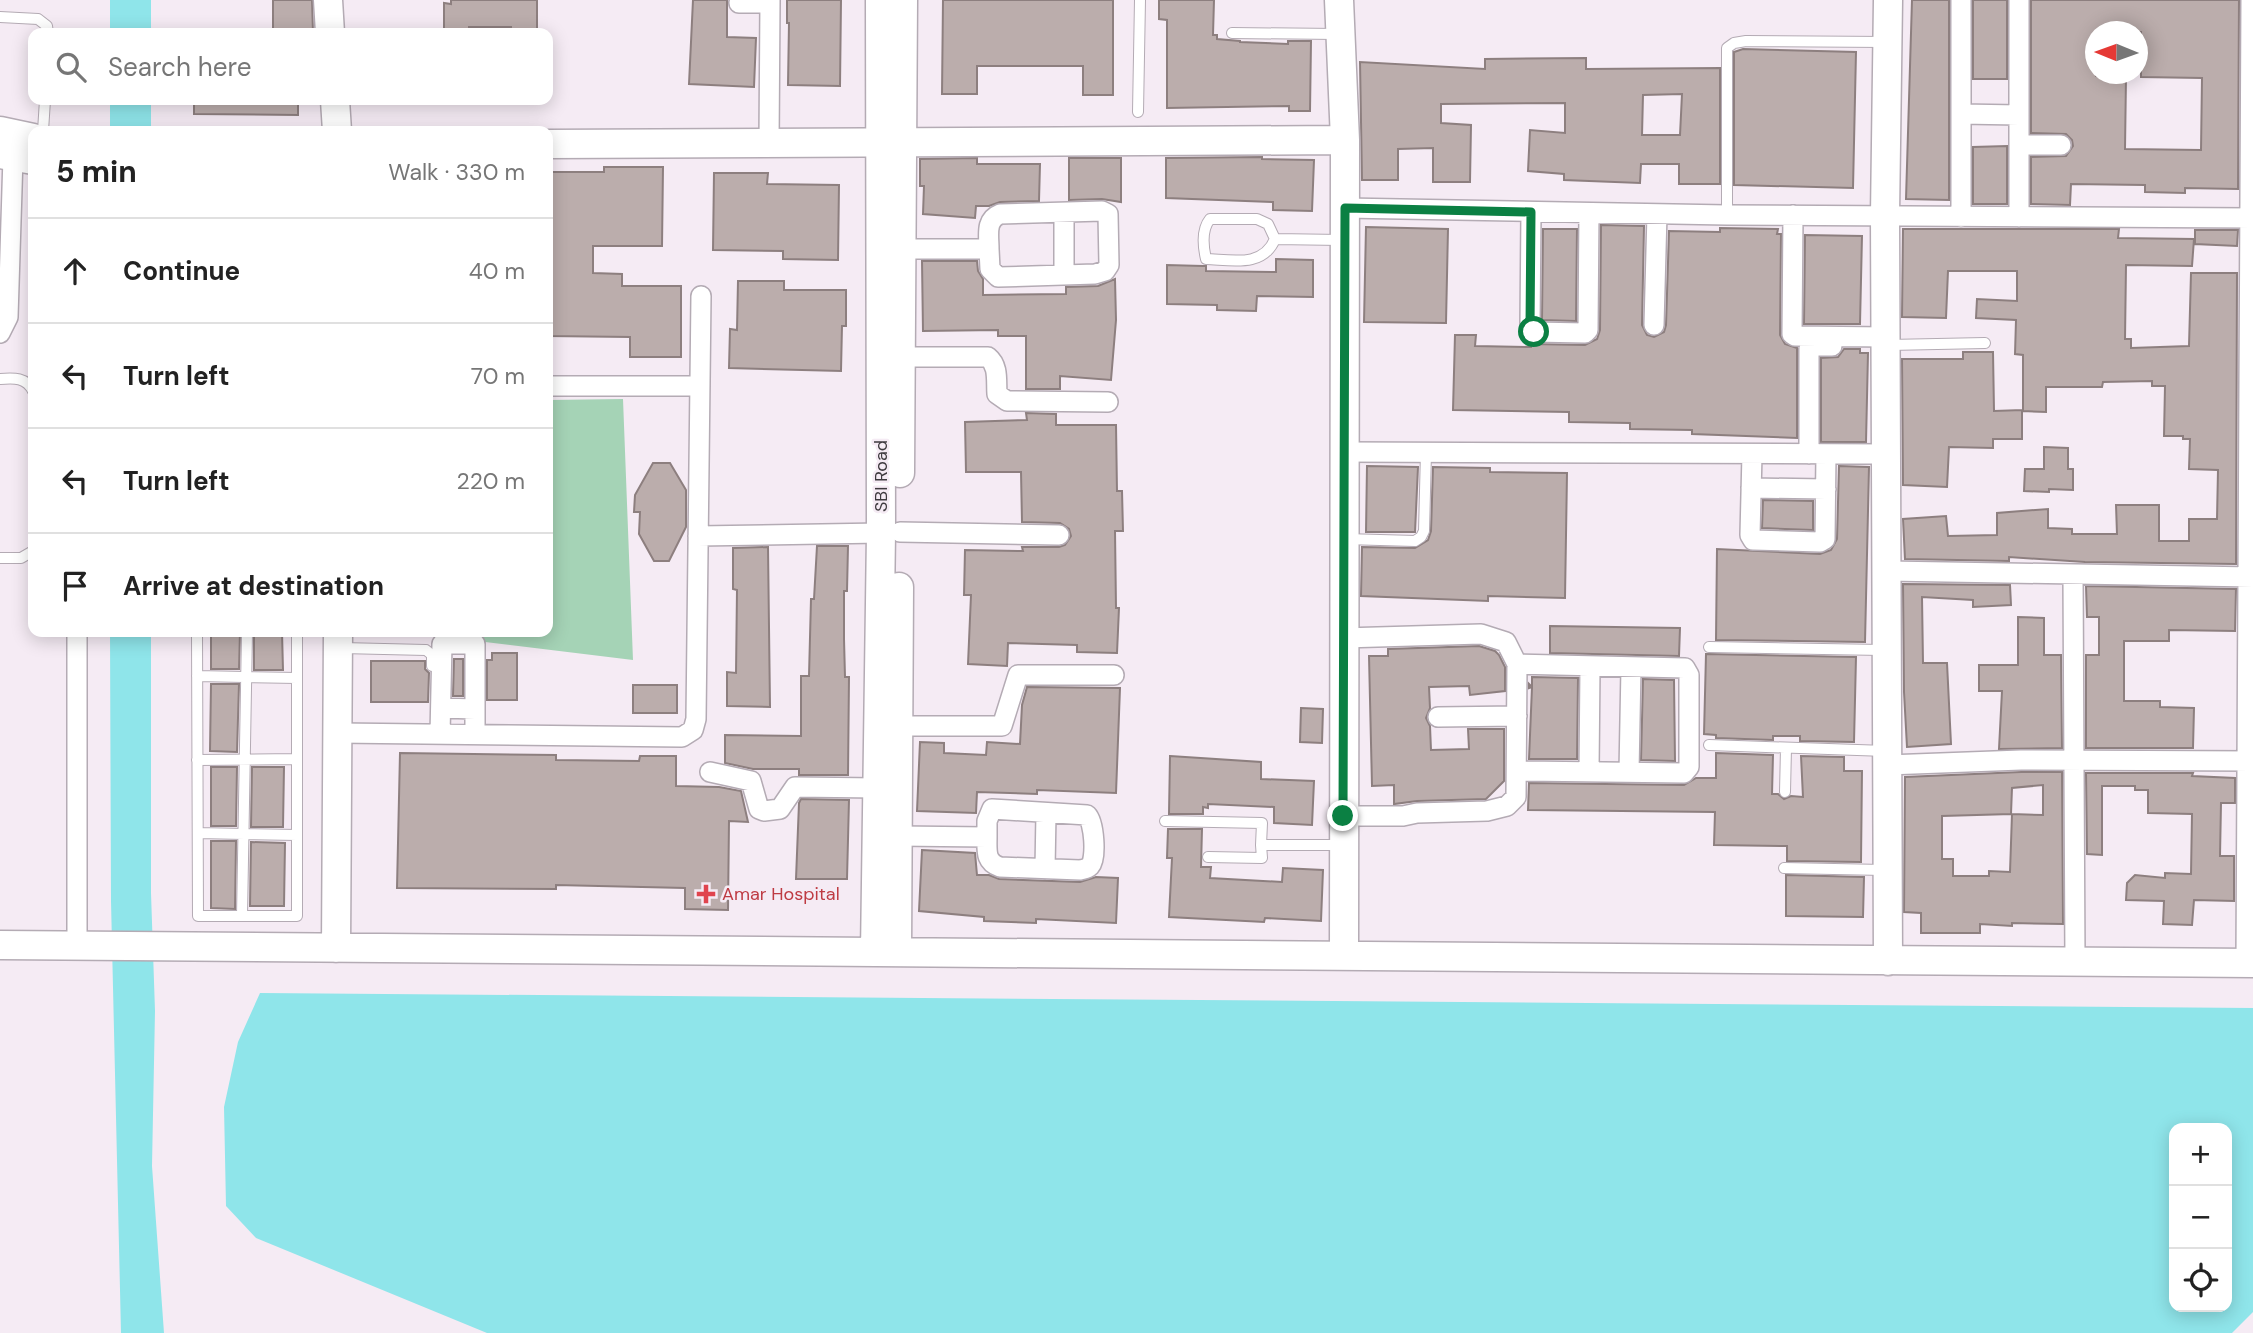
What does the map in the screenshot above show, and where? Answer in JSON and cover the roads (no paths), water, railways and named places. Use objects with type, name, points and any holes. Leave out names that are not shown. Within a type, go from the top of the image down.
[{"type":"street","points":[[328,0],[330,28]]},
{"type":"street","name":"SBI Road","points":[[880,0],[902,249],[901,357],[877,788],[886,952]]},
{"type":"street","name":"SBI Road","points":[[886,952],[898,836],[898,726],[890,533],[891,143],[903,0]]},
{"type":"street","points":[[1339,0],[1345,140],[1344,956]]},
{"type":"street","points":[[1888,0],[1885,215],[1888,961]]},
{"type":"street","points":[[1961,0],[1961,217]]},
{"type":"street","points":[[2018,217],[2019,0]]},
{"type":"street","points":[[0,945],[2249,963],[2251,0]]},
{"type":"street","points":[[739,3],[770,2],[769,144]]},
{"type":"street","points":[[335,105],[337,126]]},
{"type":"street","points":[[1961,114],[2019,115]]},
{"type":"street","points":[[0,131],[28,137]]},
{"type":"street","points":[[553,145],[1345,140]]},
{"type":"street","points":[[2019,145],[2061,145]]},
{"type":"street","points":[[0,333],[8,317],[15,157]]},
{"type":"street","points":[[1345,208],[1727,215],[2251,218]]},
{"type":"street","points":[[1102,211],[1108,215],[1110,222],[1109,265],[1105,271],[1096,274],[998,276],[990,269],[989,249],[989,223],[993,217],[1000,214],[1102,211]]},
{"type":"street","points":[[1531,212],[1530,327],[1534,332],[1585,333],[1588,330],[1589,213]]},
{"type":"street","points":[[1064,213],[1064,275]]},
{"type":"street","points":[[1654,325],[1657,214]]},
{"type":"street","points":[[1793,215],[1792,334],[1886,341]]},
{"type":"street","points":[[902,249],[989,249]]},
{"type":"street","points":[[338,733],[682,737],[693,730],[696,719],[701,296]]},
{"type":"street","points":[[1752,454],[1750,535],[1753,540],[1821,542],[1825,539],[1826,489],[1818,454],[1809,349],[1813,346],[1886,341]]},
{"type":"street","points":[[901,357],[988,357],[996,370],[997,394],[1007,401],[1108,402]]},
{"type":"street","points":[[553,386],[701,386]]},
{"type":"street","points":[[1345,452],[1887,454]]},
{"type":"street","points":[[1751,488],[1826,489]]},
{"type":"street","points":[[698,536],[890,533],[1059,535]]},
{"type":"street","points":[[1888,570],[2250,577]]},
{"type":"street","points":[[2073,575],[2075,962]]},
{"type":"street","points":[[1343,638],[1481,634],[1506,642],[1517,664],[1516,797],[1507,806],[1487,811],[1343,816]]},
{"type":"street","points":[[77,637],[83,947]]},
{"type":"street","points":[[336,948],[338,640]]},
{"type":"street","points":[[436,734],[441,708],[442,644],[475,644],[475,734]]},
{"type":"street","points":[[1517,664],[1685,668],[1689,675],[1689,766],[1684,773],[1517,771]]},
{"type":"street","points":[[1589,772],[1590,667]]},
{"type":"street","points":[[1629,772],[1631,668]]},
{"type":"street","points":[[898,726],[1002,726],[1018,675],[1114,675]]},
{"type":"street","points":[[441,708],[475,709]]},
{"type":"street","points":[[1438,717],[1517,716]]},
{"type":"street","points":[[1888,758],[2250,761]]},
{"type":"street","points":[[710,772],[751,781],[759,808],[764,811],[780,810],[794,787],[877,788]]},
{"type":"street","points":[[992,809],[1087,816],[1093,827],[1093,862],[1088,868],[1080,870],[1000,867],[992,865],[987,859],[987,837],[987,821],[992,809]]},
{"type":"street","points":[[1045,869],[1046,813]]},
{"type":"street","points":[[898,836],[987,837]]},
{"type":"lane","points":[[1138,112],[1140,0]]},
{"type":"lane","points":[[0,17],[38,19],[47,28]]},
{"type":"lane","points":[[1232,33],[1341,34]]},
{"type":"lane","points":[[1727,215],[1727,48],[1734,43],[1746,41],[1887,42]]},
{"type":"lane","points":[[43,126],[45,105]]},
{"type":"lane","points":[[1210,219],[1256,219],[1268,224],[1275,239],[1270,250],[1251,261],[1206,259],[1204,227],[1210,219]]},
{"type":"lane","points":[[1275,239],[1345,240]]},
{"type":"lane","points":[[1886,341],[1985,343]]},
{"type":"lane","points":[[0,379],[20,379],[28,383]]},
{"type":"lane","points":[[1345,539],[1415,541],[1421,537],[1424,531],[1426,452]]},
{"type":"lane","points":[[0,558],[21,558],[28,554]]},
{"type":"lane","points":[[197,637],[198,916],[297,916],[297,637]]},
{"type":"lane","points":[[242,916],[247,637]]},
{"type":"lane","points":[[338,640],[426,650],[432,655],[436,734]]},
{"type":"lane","points":[[1709,647],[1887,650]]},
{"type":"lane","points":[[197,676],[297,678]]},
{"type":"lane","points":[[1709,745],[1786,748],[1888,758]]},
{"type":"lane","points":[[1785,792],[1786,748]]},
{"type":"lane","points":[[197,760],[297,759]]},
{"type":"lane","points":[[1165,821],[1262,823],[1262,858],[1208,858]]},
{"type":"lane","points":[[198,833],[297,835]]},
{"type":"lane","points":[[1261,845],[1344,845]]},
{"type":"lane","points":[[1784,868],[1888,870]]},
{"type":"water","points":[[110,0],[151,0],[151,28],[110,28]]},
{"type":"water","points":[[110,105],[151,105],[151,126],[110,126]]},
{"type":"water","points":[[110,637],[151,637],[151,893],[155,1011],[152,1166],[164,1333],[121,1333],[111,901]]},
{"type":"water","points":[[260,993],[2253,1008],[2253,1312],[2232,1333],[487,1333],[256,1238],[226,1206],[224,1107],[238,1042]]},
{"type":"place","name":"Amar Hospital","points":[[706,894]]}]
